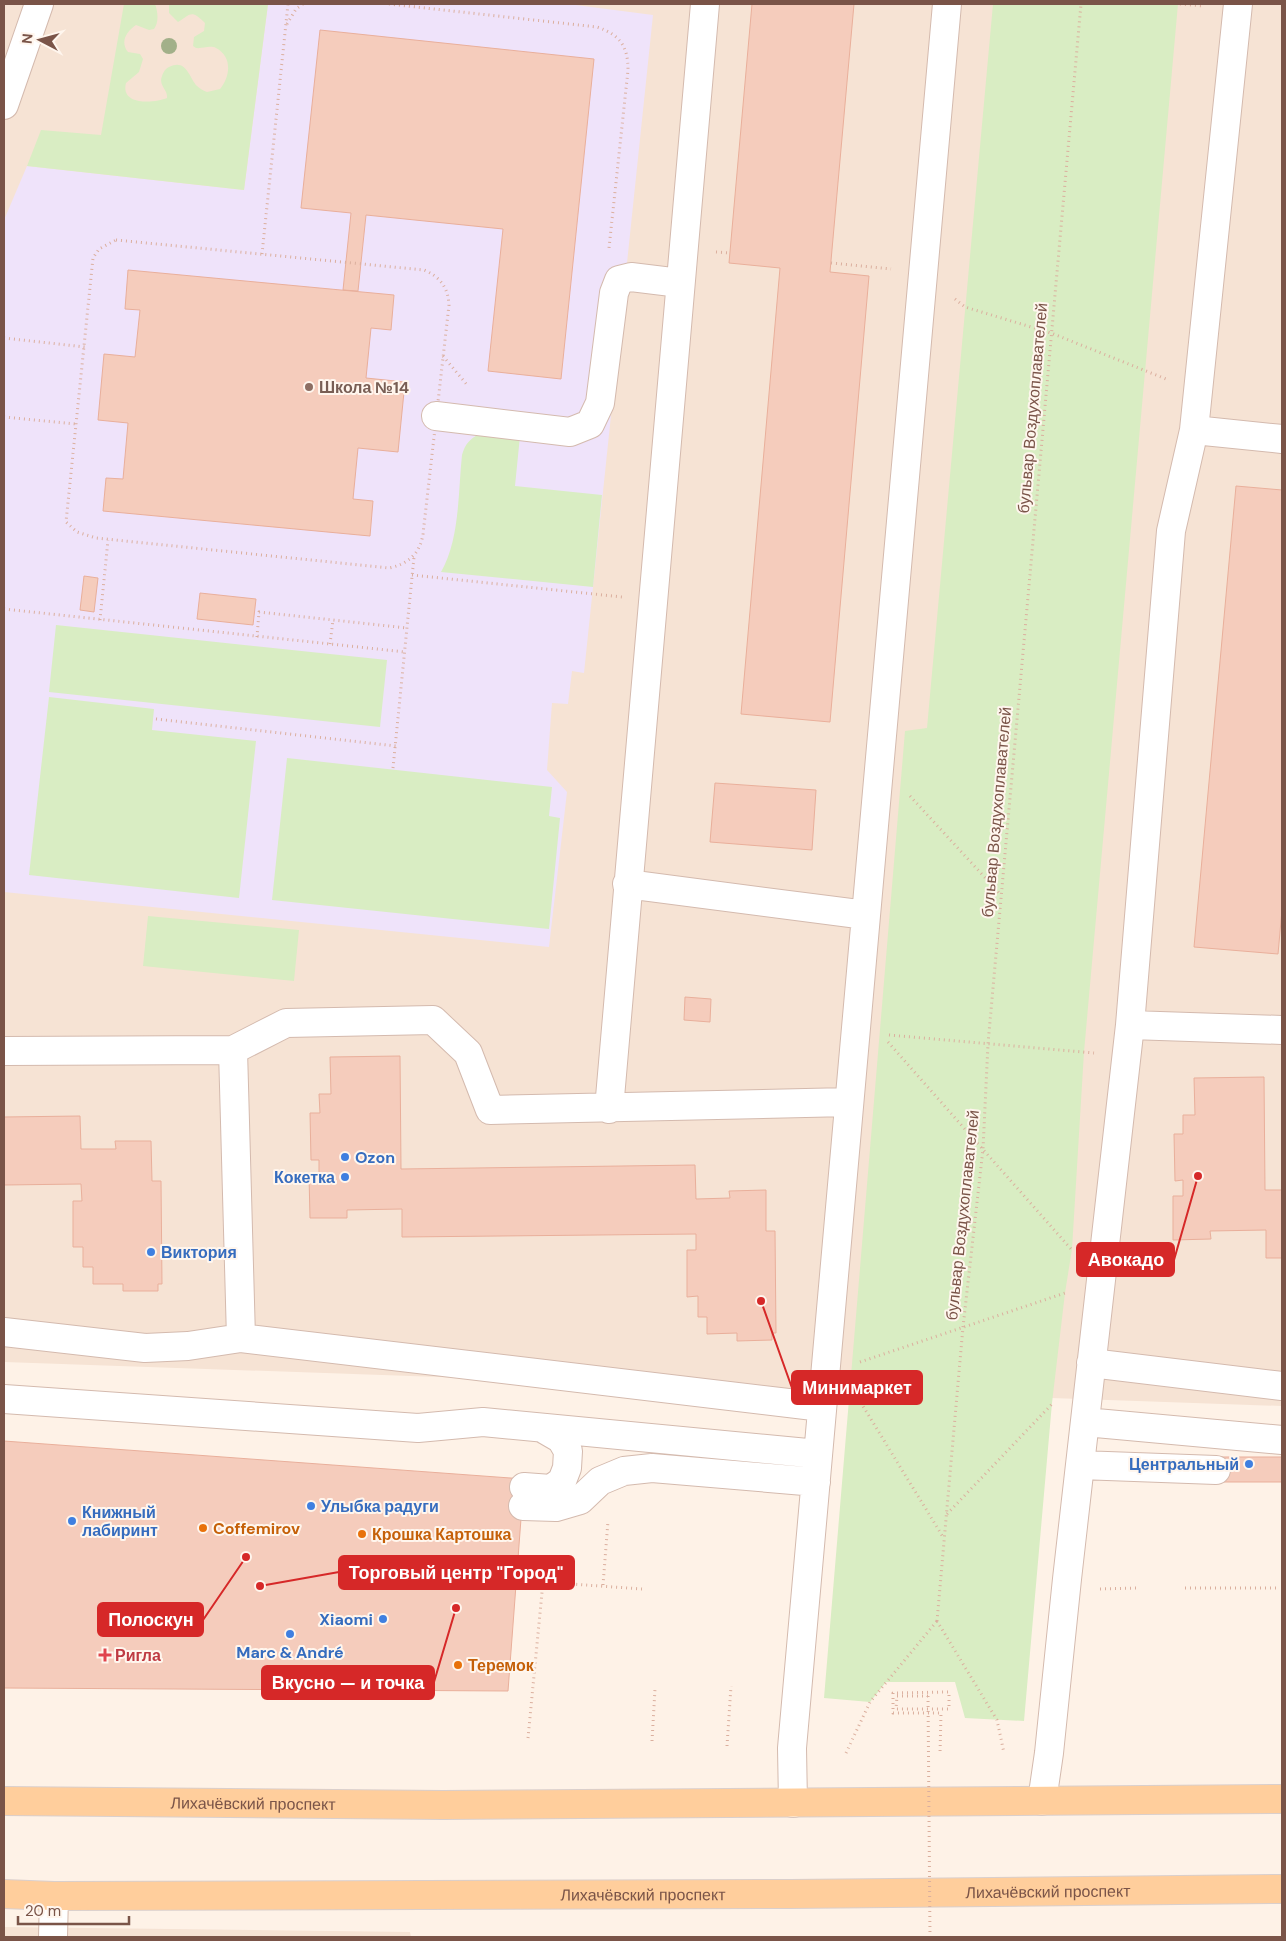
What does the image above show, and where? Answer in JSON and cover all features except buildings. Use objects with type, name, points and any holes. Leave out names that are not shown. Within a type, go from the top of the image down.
[{"type":"main road","name":"Лихачёвский проспект","points":[[4,1801],[444,1805],[1282,1799]]},
{"type":"main road","name":"Лихачёвский проспект","points":[[4,1894],[54,1896],[780,1894],[1282,1889]]},
{"type":"lane","points":[[4,105],[39,4]]},
{"type":"lane","points":[[609,1109],[627,884],[705,4]]},
{"type":"lane","points":[[793,1803],[792,1748],[850,1102],[868,1033],[866,915],[947,4]]},
{"type":"lane","points":[[1042,1801],[1049,1753],[1130,1025],[1171,531],[1194,430],[1238,4]]},
{"type":"lane","points":[[436,416],[570,432],[590,424],[600,403],[614,294],[619,280],[631,277],[680,283]]},
{"type":"lane","points":[[1194,430],[1282,440]]},
{"type":"lane","points":[[627,884],[866,915]]},
{"type":"lane","points":[[4,1051],[233,1050],[286,1023],[433,1020],[468,1053],[490,1110],[609,1109],[850,1102]]},
{"type":"lane","points":[[1130,1025],[1282,1030]]},
{"type":"lane","points":[[233,1050],[241,1338]]},
{"type":"lane","points":[[4,1332],[145,1348],[188,1346],[241,1338],[822,1407]]},
{"type":"lane","points":[[1092,1363],[1282,1386]]},
{"type":"lane","points":[[4,1398],[418,1428],[483,1422],[818,1454]]},
{"type":"lane","points":[[1085,1422],[1282,1440]]},
{"type":"lane","points":[[542,1428],[561,1440],[568,1451],[567,1468],[562,1481],[551,1489],[523,1496],[556,1507],[580,1500],[600,1481],[624,1471],[652,1468],[816,1482]]},
{"type":"lane","points":[[1080,1465],[1216,1470]]},
{"type":"lane","points":[[53,1937],[54,1896]]},
{"type":"path","points":[[262,254],[288,4]]},
{"type":"path","points":[[286,26],[290,17],[303,4]]},
{"type":"path","points":[[389,4],[597,27],[610,31],[620,40],[626,49],[628,70],[608,256]]},
{"type":"path","name":"бульвар Воздухоплавателей","points":[[937,1621],[963,1327],[983,1149],[988,1044],[1081,4]]},
{"type":"path","points":[[124,240],[262,254],[424,270],[434,275],[443,283],[448,294],[449,305],[422,544],[414,556],[400,565],[389,568],[108,540],[85,536],[76,532],[66,522],[94,258],[99,249],[109,242],[124,240]]},
{"type":"path","points":[[831,263],[923,272],[965,307],[1051,333],[1198,393]]},
{"type":"path","points":[[4,338],[85,347]]},
{"type":"path","points":[[443,356],[474,391]]},
{"type":"path","points":[[4,416],[76,424]]},
{"type":"path","points":[[100,620],[108,540]]},
{"type":"path","points":[[393,768],[414,556]]},
{"type":"path","points":[[412,575],[652,601]]},
{"type":"path","points":[[4,609],[405,652]]},
{"type":"path","points":[[256,636],[259,612],[407,628]]},
{"type":"path","points":[[330,644],[334,620]]},
{"type":"path","points":[[156,720],[396,746]]},
{"type":"path","points":[[880,763],[1001,895]]},
{"type":"path","points":[[868,1033],[1126,1055]]},
{"type":"path","points":[[826,1370],[852,1365],[1101,1281],[983,1149],[868,1033]]},
{"type":"path","points":[[946,1514],[1092,1363]]},
{"type":"path","points":[[826,1370],[850,1385],[944,1538]]},
{"type":"path","points":[[603,1585],[608,1512]]},
{"type":"path","points":[[528,1738],[543,1582],[642,1589]]},
{"type":"path","points":[[1185,1588],[1280,1588]]},
{"type":"path","points":[[846,1753],[870,1702],[937,1621],[997,1720],[1004,1753]]},
{"type":"path","points":[[726,1746],[731,1686]]},
{"type":"path","points":[[652,1741],[655,1689]]},
{"type":"path","points":[[930,1937],[928,1783],[928,1716],[928,1706],[928,1696],[896,1696],[896,1709],[923,1709],[932,1709],[940,1709],[949,1709],[949,1692],[893,1692],[893,1713],[914,1713],[941,1713],[940,1754]]},
{"type":"shaded area","points":[[4,4],[1282,4],[1282,1406],[4,1362]]},
{"type":"shaded area","name":"Школа №14","points":[[268,4],[568,4],[653,15],[584,673],[572,671],[568,704],[552,703],[547,770],[567,792],[549,947],[4,892],[4,220],[27,166],[244,190]]},
{"type":"shaded area","points":[[4,1927],[410,1932],[411,1937],[4,1937]]},
{"type":"green space","points":[[124,4],[155,4],[157,10],[157,20],[154,29],[149,30],[136,25],[129,31],[124,41],[128,52],[140,54],[143,59],[139,72],[126,83],[128,96],[147,102],[167,98],[161,78],[163,72],[169,67],[179,65],[183,67],[197,86],[207,92],[220,89],[228,73],[225,57],[216,48],[196,48],[193,46],[194,37],[204,31],[205,23],[194,14],[178,22],[169,13],[169,4],[268,4],[244,190],[27,166],[41,130],[101,135]]},
{"type":"green space","points":[[993,4],[1178,4],[1084,1052],[1072,1249],[1052,1403],[1024,1721],[965,1718],[955,1682],[886,1682],[870,1702],[824,1698],[905,731],[927,728]]},
{"type":"green space","points":[[479,434],[520,436],[515,486],[602,495],[593,587],[441,572],[452,545],[455,530],[462,455],[468,442]]},
{"type":"green space","points":[[56,625],[387,660],[380,727],[49,692]]},
{"type":"green space","points":[[49,697],[154,709],[152,730],[256,741],[239,898],[29,875]]},
{"type":"green space","points":[[287,758],[552,787],[549,816],[560,818],[549,929],[272,900]]},
{"type":"green space","points":[[148,916],[299,930],[294,981],[143,966]]},
{"type":"place","name":"Школа №14","points":[[309,387]]},
{"type":"place","name":"Ozon","points":[[345,1157]]},
{"type":"place","name":"Авокадо","points":[[1198,1176]]},
{"type":"place","name":"Кокетка","points":[[345,1177]]},
{"type":"place","name":"Виктория","points":[[151,1252]]},
{"type":"place","name":"Минимаркет","points":[[761,1301]]},
{"type":"place","name":"Центральный","points":[[1249,1464]]},
{"type":"place","name":"Улыбка радуги","points":[[311,1506]]},
{"type":"place","name":"Книжный лабиринт","points":[[72,1521]]},
{"type":"place","name":"Coffemirov","points":[[203,1528]]},
{"type":"place","name":"Крошка Картошка","points":[[362,1534]]},
{"type":"place","name":"Полоскун","points":[[246,1557]]},
{"type":"place","name":"Торговый центр \"Город\"","points":[[260,1586]]},
{"type":"place","name":"Вкусно — и точка","points":[[456,1608]]},
{"type":"place","name":"Xiaomi","points":[[383,1619]]},
{"type":"place","name":"Marc & André","points":[[290,1634]]},
{"type":"place","name":"Ригла","points":[[105,1655]]},
{"type":"place","name":"Теремок","points":[[458,1665]]}]
